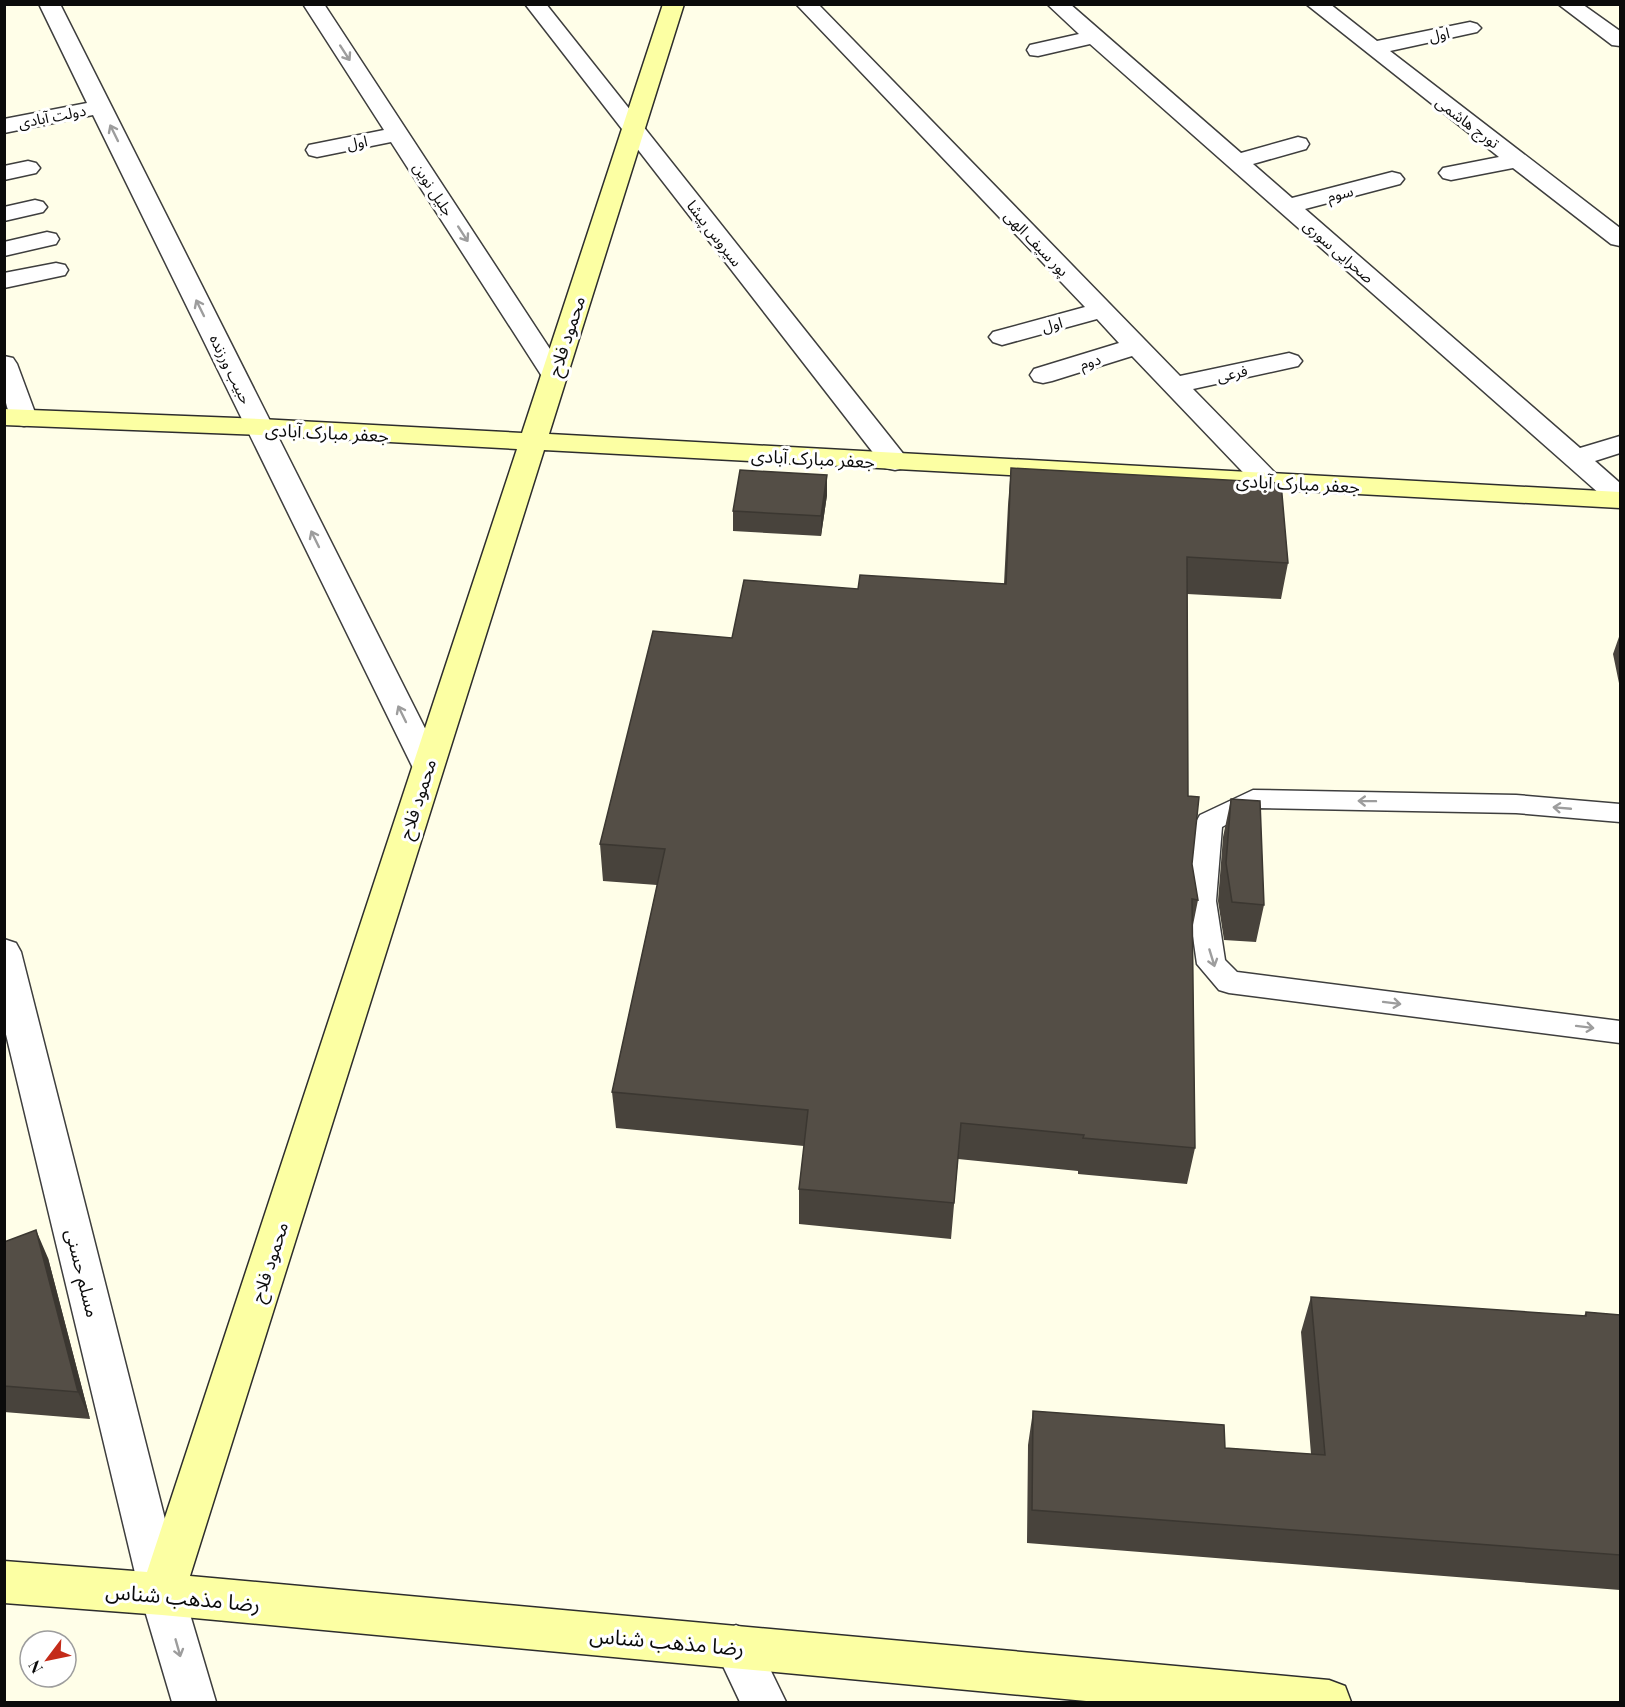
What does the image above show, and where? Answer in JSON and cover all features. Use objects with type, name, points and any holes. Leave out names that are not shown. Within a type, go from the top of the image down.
[{"type":"street","name":"حبیب ورزنده","points":[[50,4],[428,766]]},
{"type":"street","name":"جلیل نوین","points":[[313,4],[554,375]]},
{"type":"street","name":"سیروس پیشا","points":[[535,4],[895,462]]},
{"type":"street","name":"محمود فلاح","points":[[162,1594],[674,4]]},
{"type":"street","name":"پور سیف الهی","points":[[806,4],[1268,482]]},
{"type":"street","name":"صحرایی سوری","points":[[1057,4],[1620,498]]},
{"type":"street","name":"تورج هاشمی","points":[[1316,4],[1620,239]]},
{"type":"street","points":[[1568,4],[1620,40]]},
{"type":"street","name":"اول","points":[[1373,48],[1470,28]]},
{"type":"street","points":[[1038,50],[1094,37]]},
{"type":"street","name":"دولت آبادی","points":[[4,126],[100,106]]},
{"type":"street","name":"اول","points":[[317,150],[398,134]]},
{"type":"street","points":[[1238,162],[1298,144]]},
{"type":"street","points":[[1450,173],[1518,160]]},
{"type":"street","points":[[4,173],[28,168]]},
{"type":"street","name":"سوم","points":[[1288,206],[1392,179]]},
{"type":"street","points":[[4,213],[35,207]]},
{"type":"street","points":[[4,249],[47,240]]},
{"type":"street","points":[[4,281],[56,270]]},
{"type":"street","name":"اول","points":[[1002,337],[1102,310]]},
{"type":"street","name":"دوم","points":[[1043,375],[1137,346]]},
{"type":"street","name":"فرعی","points":[[1175,386],[1289,361]]},
{"type":"street","points":[[4,364],[14,417]]},
{"type":"street","name":"جعفر مبارک آبادی","points":[[14,417],[1620,498]]},
{"type":"street","points":[[1576,458],[1620,444]]},
{"type":"street","name":"مسلم حسنی","points":[[4,952],[162,1594],[194,1702]]},
{"type":"street","name":"رضا مذهب شناس","points":[[4,1582],[162,1594],[736,1647],[1268,1700],[1329,1702]]},
{"type":"street","points":[[736,1647],[764,1702]]},
{"type":"lane","points":[[1620,813],[1516,804],[1253,800],[1209,822],[1202,901],[1211,964],[1229,982],[1620,1032]]},
{"type":"building","points":[[1011,468],[1281,483],[1288,563],[1187,557],[1188,796],[1199,797],[1192,864],[1198,900],[1192,899],[1195,1148],[1083,1138],[1084,1135],[961,1123],[954,1203],[799,1189],[808,1110],[612,1092],[665,849],[600,844],[653,631],[732,638],[744,580],[858,589],[860,575],[1006,584]]},
{"type":"building","points":[[740,470],[827,475],[821,516],[733,511]]},
{"type":"building","points":[[1231,799],[1260,801],[1264,905],[1232,902],[1226,863]]},
{"type":"building","points":[[36,1230],[78,1392],[4,1386],[4,1242]]},
{"type":"building","points":[[1311,1297],[1586,1316],[1586,1312],[1620,1315],[1620,1555],[1032,1510],[1033,1411],[1224,1425],[1225,1448],[1325,1455]]}]
